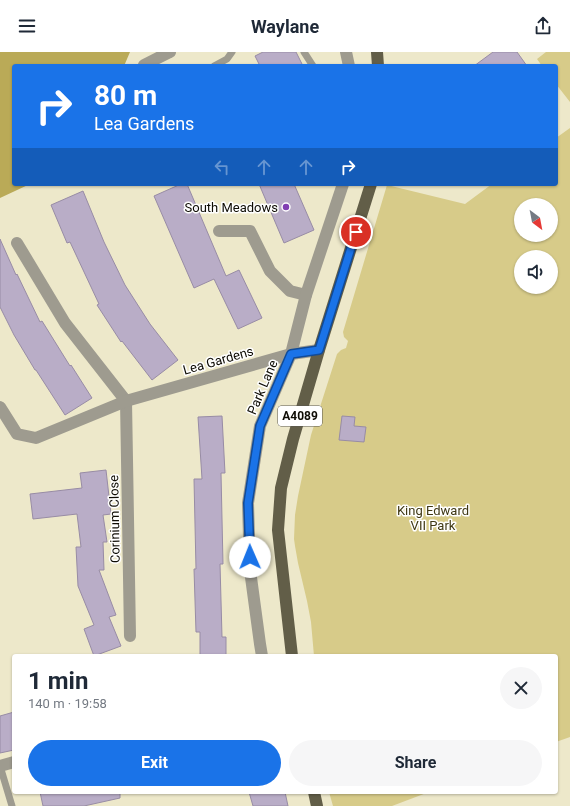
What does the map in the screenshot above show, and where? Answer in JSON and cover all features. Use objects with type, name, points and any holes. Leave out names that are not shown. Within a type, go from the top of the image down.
[{"type":"main road","points":[[377,52],[378,64]]},
{"type":"main road","name":"A4089","points":[[292,654],[278,530],[281,488],[293,439],[319,350],[370,186]]},
{"type":"main road","points":[[314,794],[317,806]]},
{"type":"street","points":[[146,64],[170,52]]},
{"type":"street","points":[[346,52],[349,64]]},
{"type":"street","name":"Park Lane","points":[[262,654],[250,570],[248,503],[260,426],[291,354],[306,296],[342,186]]},
{"type":"street","points":[[219,231],[250,231],[270,271],[290,291],[306,296]]},
{"type":"street","points":[[17,243],[65,323],[126,401]]},
{"type":"street","name":"Lea Gardens","points":[[0,407],[17,434],[36,438],[126,401],[291,354],[319,350]]},
{"type":"street","name":"Corinium Close","points":[[126,401],[130,636]]},
{"type":"street","points":[[0,766],[12,763]]},
{"type":"lane","points":[[217,64],[226,59],[232,52]]},
{"type":"lane","points":[[304,52],[312,64]]},
{"type":"lane","points":[[0,766],[12,806]]},
{"type":"green space","points":[[546,52],[570,52],[570,102],[558,87],[558,64],[541,64],[537,59]]},
{"type":"green space","name":"King Edward VII Park","points":[[570,128],[570,737],[558,741],[558,654],[314,654],[311,622],[294,539],[295,515],[298,496],[311,435],[337,354],[346,348],[348,341],[344,337],[343,332],[387,186],[465,204],[489,186],[558,186],[558,137]]},
{"type":"green space","points":[[330,794],[424,794],[392,806],[333,806]]},
{"type":"shaded area","points":[[0,52],[130,52],[125,64],[12,64],[12,186],[26,186],[0,198]]},
{"type":"building","points":[[263,52],[296,52],[302,64],[259,64],[255,56]]},
{"type":"building","points":[[493,52],[517,52],[526,64],[477,64]]},
{"type":"building","points":[[176,186],[188,186],[226,276],[239,270],[262,318],[238,329],[214,279],[194,288],[154,196]]},
{"type":"building","name":"South Meadows","points":[[260,186],[295,186],[314,230],[284,243]]},
{"type":"building","points":[[83,191],[104,242],[125,285],[150,324],[178,360],[152,380],[122,341],[121,342],[97,305],[99,304],[70,242],[67,243],[51,205]]},
{"type":"building","points":[[0,239],[16,275],[17,274],[40,322],[42,321],[92,398],[65,415],[35,370],[14,335],[0,307]]},
{"type":"building","points":[[222,416],[225,473],[221,473],[223,564],[220,564],[222,637],[226,637],[226,654],[200,654],[200,632],[196,632],[194,479],[202,479],[198,417]]},
{"type":"building","points":[[342,416],[355,417],[354,426],[366,427],[364,442],[339,440]]},
{"type":"building","points":[[106,470],[111,514],[103,515],[107,542],[103,542],[104,570],[99,570],[116,615],[109,617],[121,646],[99,654],[93,654],[84,629],[94,625],[78,586],[76,547],[81,547],[77,514],[33,519],[30,494],[82,488],[80,473]]},
{"type":"building","points":[[12,713],[12,750],[0,753],[0,716]]},
{"type":"building","points":[[40,794],[120,794],[120,798],[84,806],[43,806]]},
{"type":"building","points":[[250,794],[285,794],[288,806],[253,806]]},
{"type":"place","name":"South Meadows","points":[[286,207]]},
{"type":"route","points":[[250,557],[248,503],[260,426],[291,354],[319,350],[356,232]]}]
